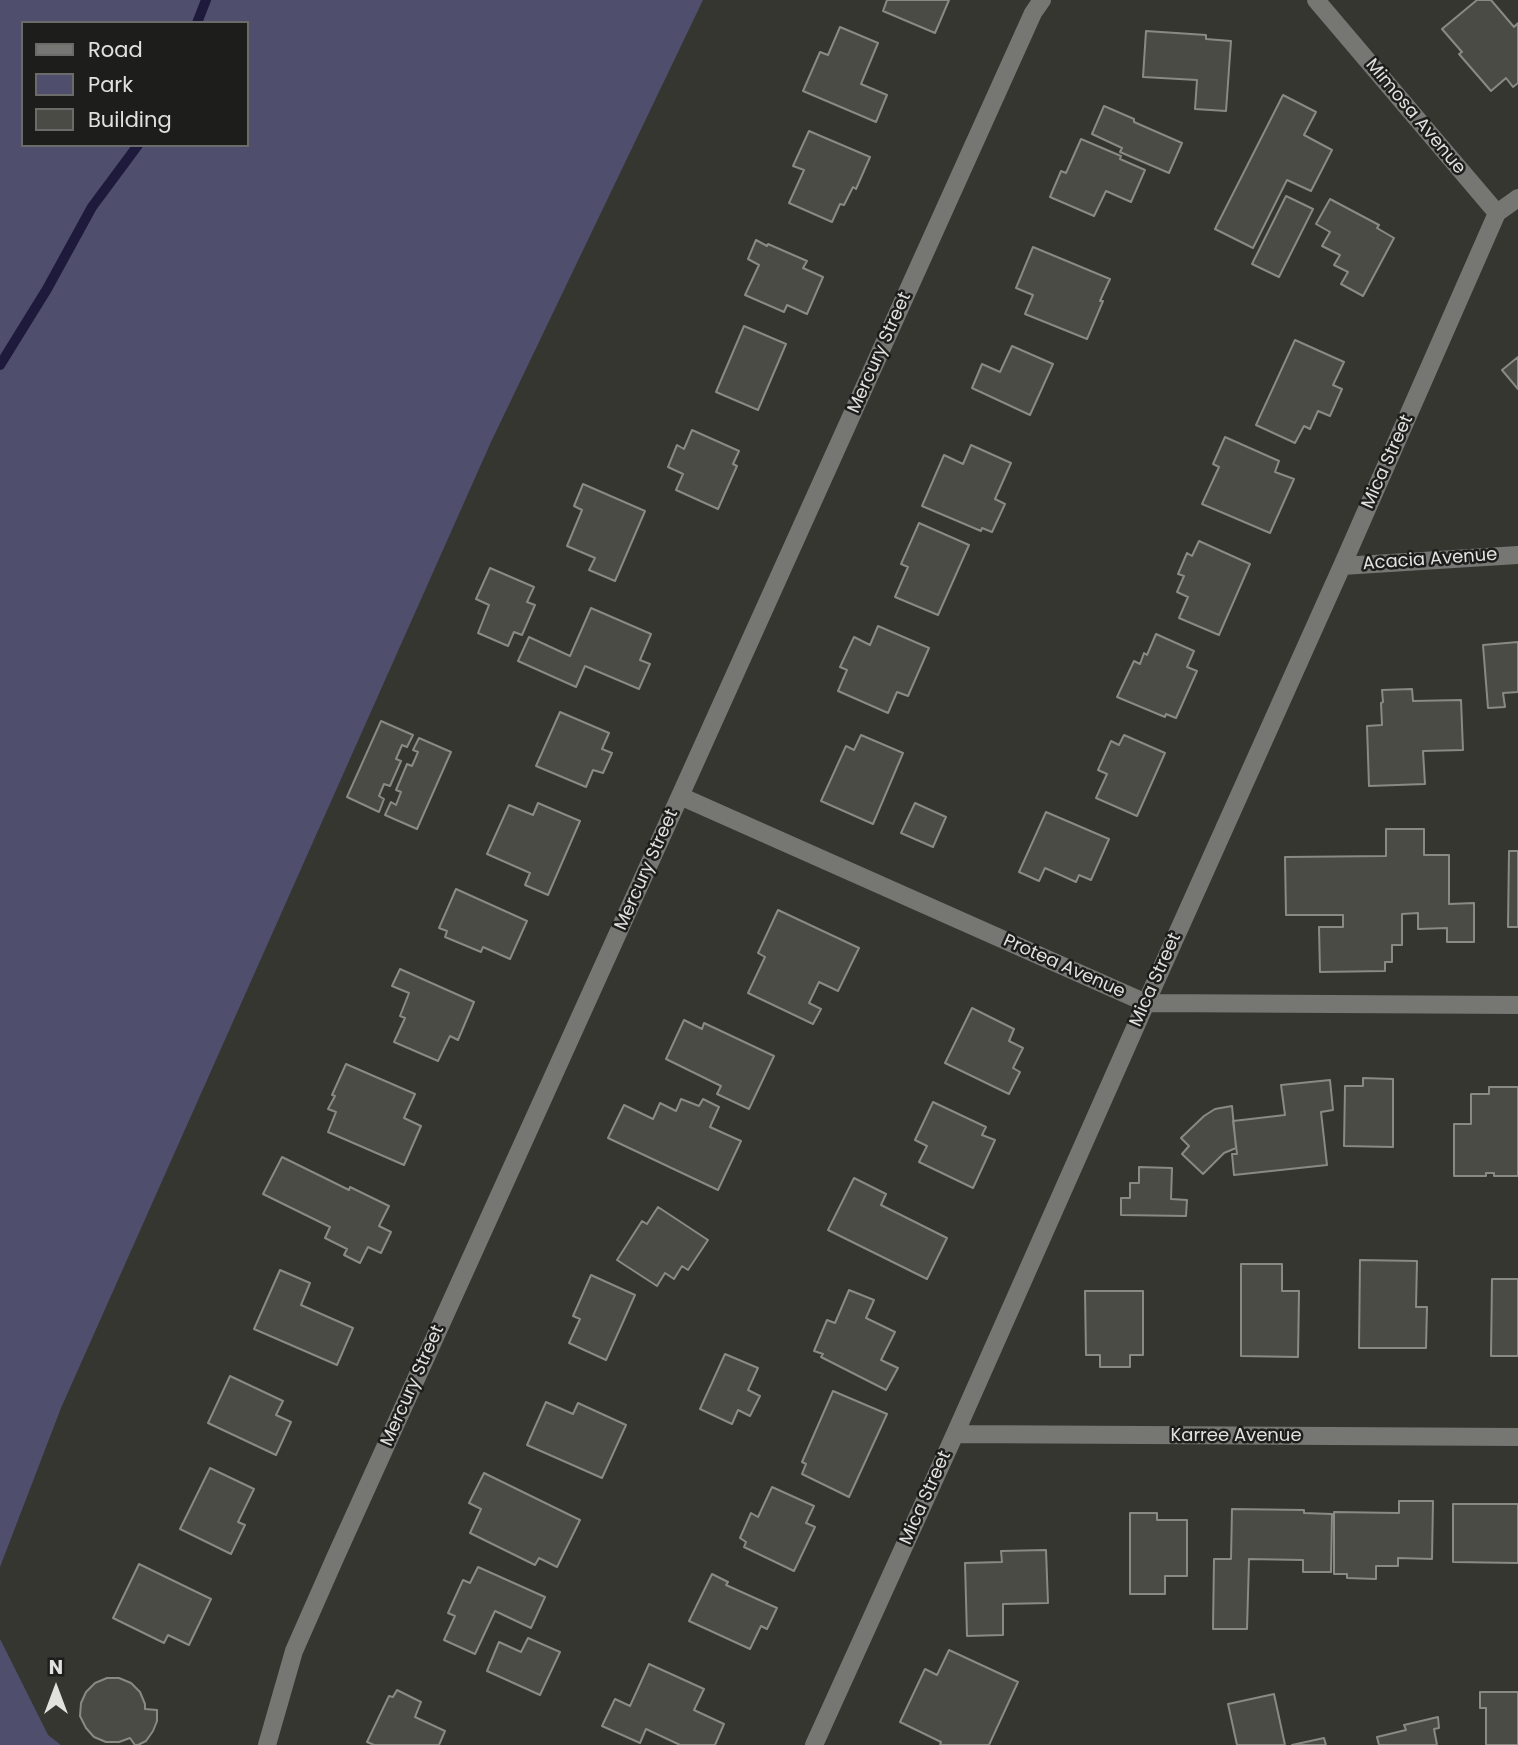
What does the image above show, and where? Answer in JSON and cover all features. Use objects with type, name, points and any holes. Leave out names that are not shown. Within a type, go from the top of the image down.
[{"type":"street","name":"Mercury Street","points":[[267,1745],[294,1651],[335,1558],[1033,12],[1042,0]]},
{"type":"street","name":"Mimosa Avenue","points":[[1316,0],[1497,213]]},
{"type":"street","points":[[1497,213],[1518,198]]},
{"type":"street","name":"Mica Street","points":[[814,1745],[1342,566],[1497,213]]},
{"type":"street","name":"Acacia Avenue","points":[[1342,566],[1518,555]]},
{"type":"street","name":"Protea Avenue","points":[[680,796],[1146,1003],[1518,1005]]},
{"type":"street","name":"Karree Avenue","points":[[955,1434],[1518,1437]]},
{"type":"green space","points":[[0,0],[703,0],[491,442],[61,1408],[0,1567]]},
{"type":"green space","points":[[0,1639],[48,1735],[61,1745],[0,1745]]},
{"type":"building","points":[[887,0],[949,0],[935,33],[883,11]]},
{"type":"building","points":[[1477,0],[1491,0],[1514,27],[1518,23],[1518,83],[1513,87],[1506,78],[1491,91],[1459,54],[1462,52],[1442,29]]},
{"type":"building","points":[[840,27],[878,43],[861,84],[887,95],[876,122],[803,91],[820,52],[828,55]]},
{"type":"building","points":[[1146,31],[1206,35],[1206,39],[1231,41],[1226,111],[1195,109],[1197,80],[1143,77]]},
{"type":"building","points":[[1283,95],[1316,112],[1304,135],[1332,150],[1311,191],[1287,180],[1253,248],[1215,229]]},
{"type":"building","points":[[1104,106],[1182,143],[1169,173],[1120,152],[1122,148],[1092,134]]},
{"type":"building","points":[[809,131],[870,157],[856,189],[853,187],[844,205],[840,204],[832,222],[789,203],[804,170],[793,166]]},
{"type":"building","points":[[1081,139],[1121,156],[1120,159],[1145,170],[1131,202],[1106,191],[1094,216],[1050,197],[1061,171],[1066,173]]},
{"type":"building","points":[[1286,196],[1313,209],[1279,277],[1252,264]]},
{"type":"building","points":[[1330,199],[1379,225],[1377,228],[1394,238],[1363,296],[1341,284],[1348,272],[1334,265],[1340,255],[1322,246],[1330,232],[1316,224]]},
{"type":"building","points":[[756,240],[807,261],[803,268],[823,277],[807,314],[787,305],[784,312],[745,295],[759,265],[748,259]]},
{"type":"building","points":[[1033,247],[1110,279],[1087,339],[1025,314],[1033,295],[1016,288]]},
{"type":"building","points":[[744,326],[786,344],[758,410],[716,392]]},
{"type":"building","points":[[1295,340],[1344,362],[1333,385],[1342,389],[1330,416],[1318,411],[1310,429],[1304,426],[1295,443],[1256,425]]},
{"type":"building","points":[[1012,346],[1053,364],[1030,415],[972,388],[982,364],[1000,372]]},
{"type":"building","points":[[1518,357],[1518,389],[1502,370]]},
{"type":"building","points":[[692,430],[739,451],[733,464],[737,466],[718,509],[676,490],[683,474],[668,467],[677,445],[684,449]]},
{"type":"building","points":[[1225,437],[1279,461],[1275,472],[1294,479],[1270,533],[1202,504],[1219,467],[1213,464]]},
{"type":"building","points":[[971,445],[1011,463],[995,499],[1005,504],[992,532],[982,528],[981,531],[922,506],[944,455],[963,464]]},
{"type":"building","points":[[583,484],[645,511],[615,581],[589,570],[595,558],[567,546],[582,510],[574,506]]},
{"type":"building","points":[[919,523],[969,545],[938,615],[895,597],[908,567],[901,564]]},
{"type":"building","points":[[1199,541],[1250,564],[1219,635],[1179,618],[1188,597],[1177,592],[1184,576],[1178,574],[1187,553],[1192,556]]},
{"type":"building","points":[[490,568],[534,587],[527,602],[535,605],[522,635],[514,632],[508,646],[478,633],[489,605],[476,599]]},
{"type":"building","points":[[591,608],[651,634],[640,660],[650,664],[639,689],[585,666],[576,687],[518,661],[529,637],[570,656]]},
{"type":"building","points":[[878,626],[929,648],[908,696],[897,692],[888,713],[838,691],[847,670],[840,667],[854,637],[870,645]]},
{"type":"building","points":[[1156,634],[1194,651],[1187,667],[1197,671],[1176,718],[1166,714],[1165,717],[1117,697],[1134,661],[1140,664]]},
{"type":"building","points":[[1518,642],[1518,692],[1503,693],[1505,707],[1488,708],[1483,645]]},
{"type":"building","points":[[1412,689],[1413,701],[1461,700],[1463,750],[1423,751],[1425,784],[1369,786],[1367,726],[1382,725],[1382,690]]},
{"type":"building","points":[[560,712],[609,733],[602,749],[612,753],[603,773],[593,770],[586,787],[536,766]]},
{"type":"building","points":[[381,721],[413,735],[407,747],[402,745],[396,759],[401,761],[390,786],[384,784],[379,796],[384,799],[379,812],[347,797]]},
{"type":"building","points":[[861,735],[903,753],[873,824],[821,801],[846,746],[854,750]]},
{"type":"building","points":[[1124,735],[1165,753],[1137,816],[1096,798],[1107,774],[1098,770],[1111,741],[1119,745]]},
{"type":"building","points":[[419,738],[451,752],[417,829],[385,815],[391,802],[396,805],[401,792],[396,790],[407,764],[412,766],[418,752],[413,750]]},
{"type":"building","points":[[538,803],[580,821],[548,895],[525,885],[530,873],[487,854],[509,805],[533,815]]},
{"type":"building","points":[[915,803],[946,817],[933,847],[901,833]]},
{"type":"building","points":[[1046,812],[1109,839],[1091,880],[1079,875],[1076,882],[1045,868],[1039,881],[1019,872]]},
{"type":"building","points":[[1386,829],[1424,829],[1424,855],[1449,855],[1449,904],[1474,903],[1474,942],[1447,942],[1447,928],[1418,929],[1418,913],[1402,914],[1402,945],[1392,945],[1392,962],[1385,962],[1385,971],[1320,972],[1319,927],[1343,927],[1343,915],[1286,915],[1285,857],[1386,856]]},
{"type":"building","points":[[1509,851],[1518,851],[1518,927],[1508,927]]},
{"type":"building","points":[[456,889],[527,921],[510,959],[483,947],[481,952],[445,937],[447,931],[439,928]]},
{"type":"building","points":[[778,910],[859,948],[838,991],[819,982],[809,1003],[821,1009],[813,1024],[748,993],[765,957],[758,953]]},
{"type":"building","points":[[400,969],[474,1002],[458,1040],[450,1036],[438,1061],[394,1042],[405,1018],[400,1016],[409,993],[392,986]]},
{"type":"building","points":[[972,1008],[1014,1029],[1009,1041],[1023,1048],[1013,1068],[1020,1072],[1009,1094],[945,1063]]},
{"type":"building","points":[[684,1020],[702,1029],[704,1023],[774,1056],[749,1109],[717,1094],[721,1086],[666,1059]]},
{"type":"building","points":[[346,1064],[415,1094],[404,1118],[421,1126],[404,1165],[328,1132],[336,1112],[328,1109]]},
{"type":"building","points":[[1363,1078],[1393,1079],[1393,1147],[1344,1146],[1345,1086],[1363,1086]]},
{"type":"building","points":[[1330,1080],[1333,1110],[1321,1112],[1327,1165],[1234,1175],[1232,1154],[1237,1154],[1233,1121],[1285,1115],[1281,1085]]},
{"type":"building","points":[[1489,1087],[1518,1087],[1518,1176],[1494,1176],[1494,1173],[1486,1173],[1486,1176],[1454,1176],[1454,1124],[1471,1124],[1471,1094],[1489,1094]]},
{"type":"building","points":[[681,1099],[699,1106],[703,1099],[719,1107],[710,1127],[741,1141],[718,1190],[608,1138],[624,1105],[653,1119],[660,1103],[676,1111]]},
{"type":"building","points":[[933,1102],[986,1127],[982,1135],[995,1140],[973,1188],[919,1162],[927,1146],[915,1140]]},
{"type":"building","points":[[1232,1106],[1236,1148],[1224,1153],[1203,1174],[1182,1154],[1189,1146],[1181,1138],[1215,1109]]},
{"type":"building","points":[[282,1157],[349,1190],[350,1187],[389,1206],[379,1226],[391,1232],[381,1253],[368,1247],[360,1263],[344,1255],[347,1249],[325,1238],[330,1227],[263,1194]]},
{"type":"building","points":[[1139,1167],[1172,1168],[1171,1199],[1187,1200],[1186,1216],[1121,1215],[1121,1198],[1130,1198],[1130,1183],[1139,1183]]},
{"type":"building","points":[[854,1178],[886,1194],[881,1205],[947,1238],[927,1279],[828,1230]]},
{"type":"building","points":[[658,1207],[708,1240],[688,1270],[682,1266],[674,1279],[665,1273],[657,1286],[617,1260],[642,1221],[647,1224]]},
{"type":"building","points":[[1360,1260],[1417,1261],[1416,1307],[1427,1307],[1426,1348],[1359,1348]]},
{"type":"building","points":[[1241,1264],[1282,1264],[1282,1291],[1299,1291],[1298,1357],[1241,1356]]},
{"type":"building","points":[[280,1270],[310,1283],[301,1305],[353,1328],[337,1365],[254,1329]]},
{"type":"building","points":[[591,1275],[635,1295],[606,1360],[569,1343],[580,1319],[573,1316]]},
{"type":"building","points":[[1492,1279],[1518,1279],[1518,1356],[1491,1356]]},
{"type":"building","points":[[849,1290],[874,1300],[866,1318],[895,1332],[881,1360],[898,1368],[886,1390],[814,1351],[827,1320],[835,1323]]},
{"type":"building","points":[[1085,1291],[1143,1291],[1143,1355],[1130,1355],[1130,1367],[1100,1367],[1100,1355],[1086,1355]]},
{"type":"building","points":[[725,1354],[758,1368],[748,1390],[760,1396],[750,1416],[738,1410],[732,1424],[700,1409]]},
{"type":"building","points":[[230,1376],[283,1401],[276,1415],[291,1422],[276,1455],[208,1423]]},
{"type":"building","points":[[833,1391],[887,1414],[849,1497],[802,1474],[806,1464],[802,1462]]},
{"type":"building","points":[[546,1402],[573,1414],[578,1403],[626,1425],[602,1478],[527,1445]]},
{"type":"building","points":[[210,1468],[254,1489],[238,1522],[245,1525],[231,1554],[180,1529]]},
{"type":"building","points":[[484,1473],[580,1520],[557,1567],[539,1558],[535,1565],[470,1533],[481,1509],[469,1503]]},
{"type":"building","points":[[772,1487],[814,1506],[806,1523],[815,1527],[794,1571],[744,1547],[746,1542],[740,1538],[751,1513],[758,1517]]},
{"type":"building","points":[[1399,1501],[1433,1501],[1432,1559],[1398,1558],[1398,1566],[1376,1566],[1376,1579],[1347,1578],[1347,1574],[1334,1574],[1334,1512],[1399,1513]]},
{"type":"building","points":[[1453,1504],[1518,1504],[1518,1563],[1453,1562]]},
{"type":"building","points":[[1232,1509],[1304,1510],[1304,1513],[1332,1514],[1331,1572],[1303,1572],[1303,1560],[1249,1559],[1247,1629],[1213,1629],[1214,1559],[1231,1559]]},
{"type":"building","points":[[1130,1513],[1157,1513],[1157,1520],[1187,1520],[1187,1576],[1165,1576],[1165,1594],[1130,1594]]},
{"type":"building","points":[[1046,1550],[1048,1603],[1003,1604],[1003,1635],[967,1636],[965,1563],[1002,1562],[1001,1551]]},
{"type":"building","points":[[139,1564],[211,1599],[189,1645],[168,1635],[164,1643],[113,1618]]},
{"type":"building","points":[[478,1567],[545,1597],[531,1628],[495,1611],[475,1654],[444,1640],[455,1616],[448,1613],[463,1580],[470,1583]]},
{"type":"building","points":[[712,1574],[728,1582],[726,1585],[777,1608],[767,1629],[761,1626],[750,1649],[689,1621]]},
{"type":"building","points":[[528,1638],[560,1652],[540,1695],[487,1671],[499,1642],[521,1652]]},
{"type":"building","points":[[949,1650],[1018,1682],[989,1745],[940,1745],[941,1742],[900,1722],[925,1669],[937,1675]]},
{"type":"building","points":[[649,1664],[704,1689],[694,1710],[724,1724],[715,1745],[680,1745],[646,1729],[640,1743],[602,1726],[615,1699],[630,1706]]},
{"type":"building","points":[[107,1678],[119,1678],[131,1683],[140,1692],[145,1709],[157,1710],[157,1721],[146,1741],[138,1745],[130,1738],[119,1742],[106,1742],[94,1737],[86,1728],[80,1716],[81,1703],[86,1692],[95,1683]]},
{"type":"building","points":[[397,1690],[421,1702],[415,1717],[445,1731],[439,1745],[374,1745],[367,1742],[389,1696],[393,1697]]},
{"type":"building","points":[[1480,1692],[1518,1692],[1518,1745],[1486,1745],[1486,1708],[1480,1708]]},
{"type":"building","points":[[1274,1694],[1285,1745],[1237,1745],[1228,1704]]},
{"type":"building","points":[[1438,1717],[1439,1728],[1434,1729],[1437,1745],[1379,1745],[1377,1737],[1406,1730],[1404,1725]]},
{"type":"building","points":[[1324,1738],[1326,1745],[1292,1745]]},
{"type":"waterway","points":[[198,21],[206,0]]},
{"type":"waterway","points":[[0,365],[47,289],[92,207],[137,147]]}]
